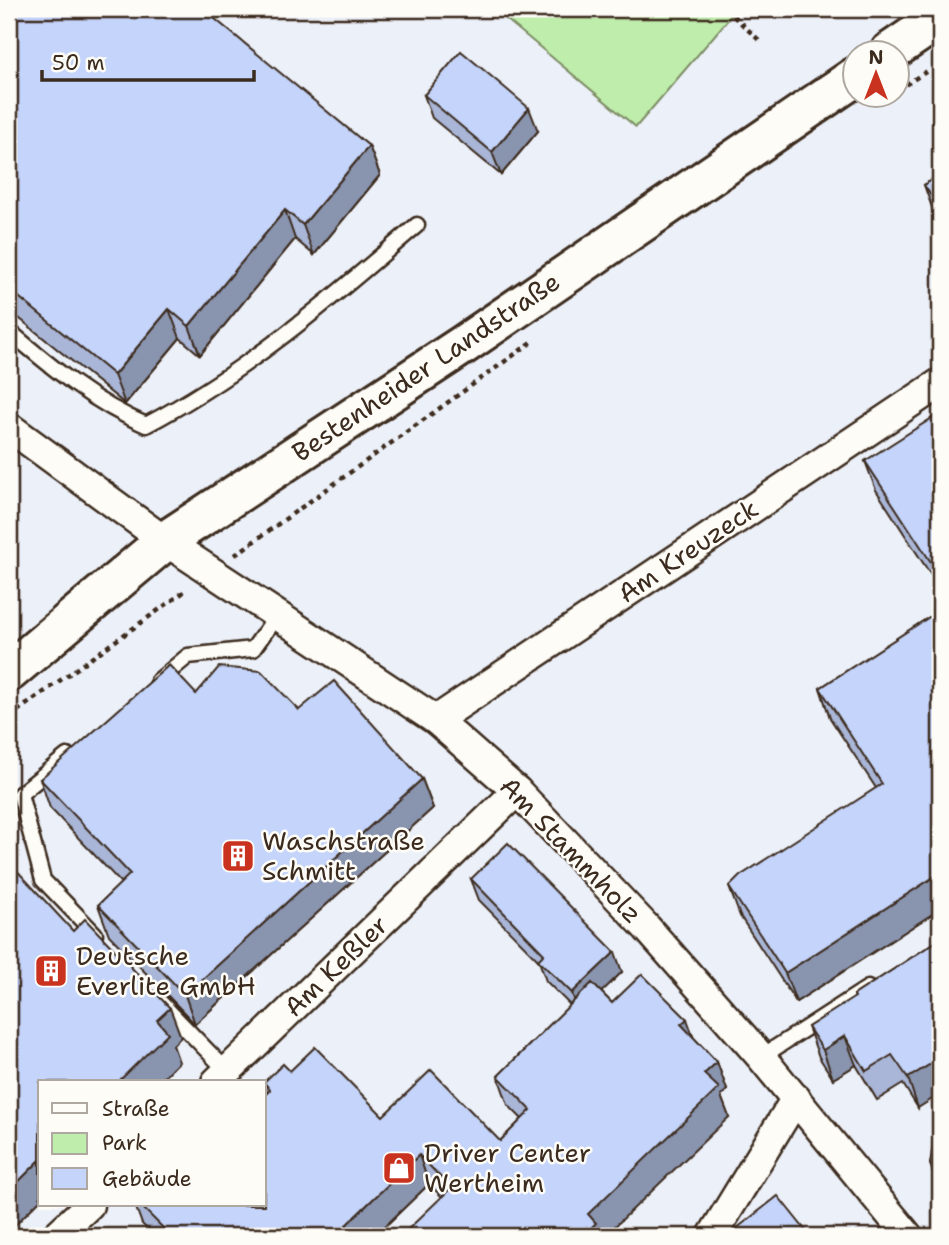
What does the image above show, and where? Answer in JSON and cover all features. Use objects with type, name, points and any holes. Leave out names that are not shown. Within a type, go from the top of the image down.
[{"type":"main road","points":[[911,38],[940,18]]},
{"type":"main road","name":"Bestenheider Landstraße","points":[[9,671],[165,541],[463,345],[841,105]]},
{"type":"street","name":"Am Kreuzeck","points":[[436,720],[940,383]]},
{"type":"street","name":"Am Stammholz","points":[[9,428],[165,541],[436,720],[517,792],[646,928],[761,1057],[908,1236]]},
{"type":"street","name":"Am Keßler","points":[[221,1077],[517,792]]},
{"type":"street","points":[[712,1236],[796,1098]]},
{"type":"street","points":[[56,1236],[88,1206]]},
{"type":"lane","points":[[9,331],[47,363],[114,411],[146,425],[195,399],[305,322],[417,225]]},
{"type":"lane","points":[[146,691],[188,656],[253,649],[277,615]]},
{"type":"lane","points":[[83,743],[20,794],[43,880],[101,940]]},
{"type":"lane","points":[[761,1057],[884,978]]},
{"type":"lane","points":[[149,991],[221,1077]]},
{"type":"path","points":[[726,9],[760,40]]},
{"type":"path","points":[[911,81],[940,63]]},
{"type":"path","points":[[9,717],[535,340]]},
{"type":"shaded area","points":[[9,9],[940,9],[940,1236],[9,1236]]},
{"type":"green space","points":[[494,9],[737,9],[636,127]]},
{"type":"building","points":[[9,9],[203,9],[369,146],[303,225],[285,210],[189,326],[169,309],[114,375],[9,289]]},
{"type":"building","points":[[461,51],[529,108],[492,152],[424,95]]},
{"type":"building","points":[[940,174],[940,209],[924,185]]},
{"type":"building","points":[[937,415],[940,420],[940,576],[865,461]]},
{"type":"building","points":[[940,610],[940,873],[785,973],[729,887],[740,876],[882,784],[820,688]]},
{"type":"building","name":"Waschstraße Schmitt","points":[[169,665],[196,694],[219,667],[261,671],[299,710],[334,681],[422,779],[185,995],[98,905],[130,874],[40,779]]},
{"type":"building","points":[[508,843],[615,952],[572,993],[538,960],[544,954],[471,879]]},
{"type":"building","name":"Deutsche Everlite GmbH","points":[[9,862],[73,931],[85,919],[170,1008],[157,1020],[168,1033],[120,1080],[38,1080],[38,1162],[9,1191]]},
{"type":"building","points":[[940,939],[940,1058],[908,1078],[892,1055],[866,1071],[845,1036],[823,1050],[808,1027]]},
{"type":"building","points":[[642,974],[687,1019],[681,1024],[717,1062],[704,1074],[719,1088],[588,1214],[596,1223],[583,1236],[401,1236],[451,1188],[419,1155],[346,1225],[357,1236],[171,1236],[141,1206],[266,1206],[266,1094],[270,1090],[266,1080],[283,1064],[290,1071],[315,1047],[383,1116],[431,1070],[500,1141],[531,1110],[498,1076],[592,983],[612,1003]]},
{"type":"building","points":[[934,1138],[940,1138],[940,1180],[930,1164]]},
{"type":"building","points":[[778,1196],[810,1236],[727,1236]]},
{"type":"place","name":"Waschstraße Schmitt","points":[[238,856]]},
{"type":"place","name":"Deutsche Everlite GmbH","points":[[51,971]]},
{"type":"place","name":"Driver Center Wertheim","points":[[399,1168]]}]
